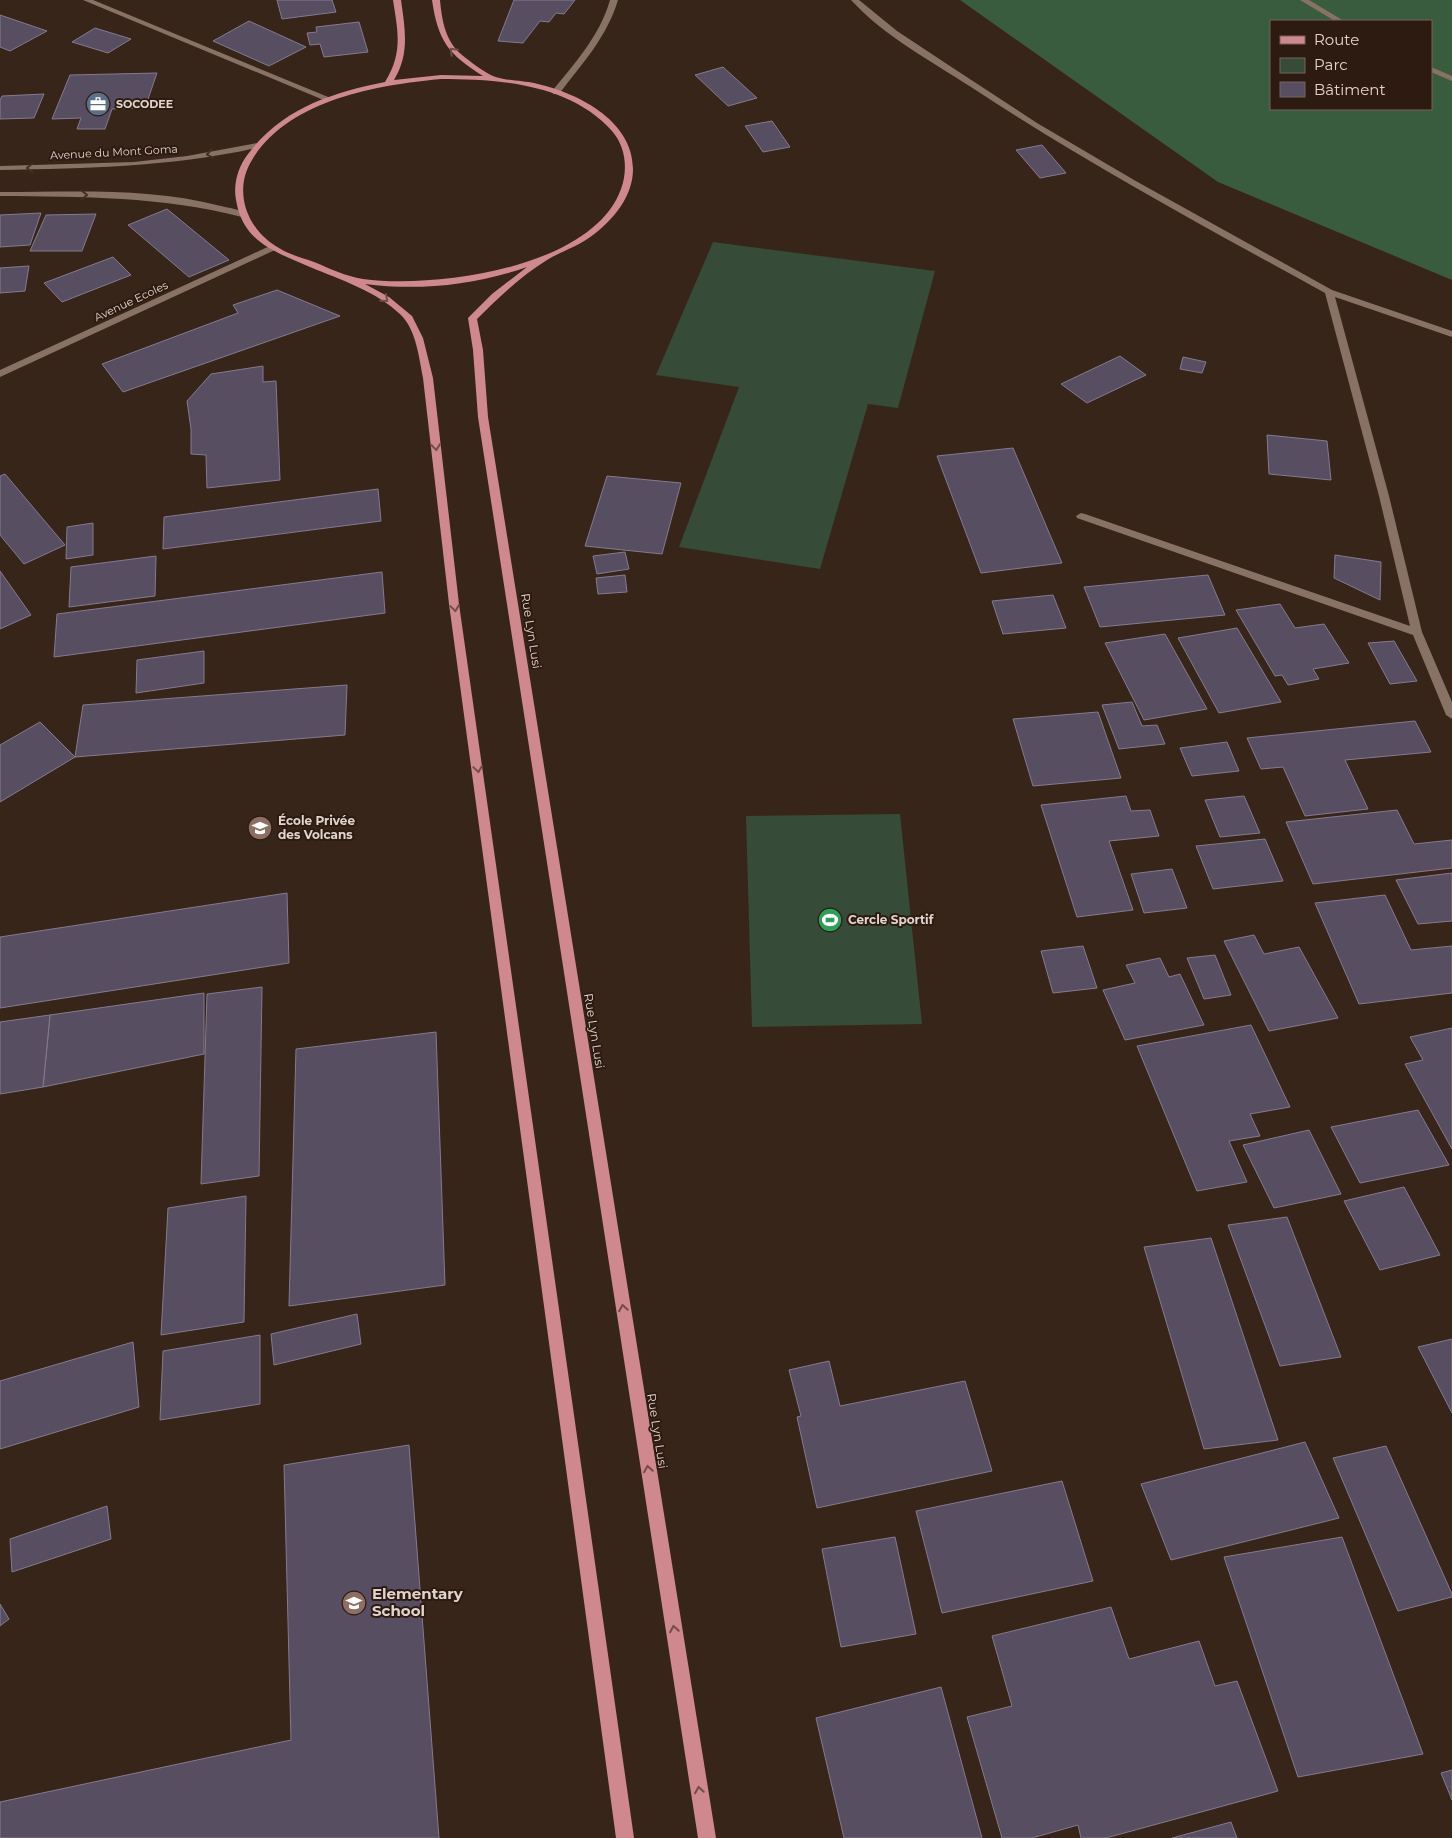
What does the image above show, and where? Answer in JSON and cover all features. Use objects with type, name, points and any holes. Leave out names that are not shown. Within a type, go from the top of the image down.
[{"type":"main road","points":[[390,82],[397,71],[403,48],[397,0]]},
{"type":"main road","points":[[436,0],[441,34],[446,44],[466,62],[492,78]]},
{"type":"main road","points":[[342,277],[386,283],[433,283],[502,273],[543,259],[568,247],[590,234],[607,218],[623,194],[627,186],[630,170],[628,154],[622,139],[611,125],[578,102],[556,92],[536,86],[492,78],[441,77],[390,82],[358,89],[329,99],[301,112],[276,128],[258,145],[244,165],[238,186],[238,200],[242,214],[254,232],[272,248],[380,294],[410,319],[428,378],[454,604],[625,1838]]},
{"type":"main road","name":"Rue Lyn Lusi","points":[[543,259],[495,296],[472,318],[478,350],[482,418],[707,1838]]},
{"type":"street","points":[[87,0],[329,99]]},
{"type":"street","points":[[556,92],[600,33],[611,14],[614,0]]},
{"type":"street","points":[[855,0],[894,33],[1034,125],[1329,292],[1452,334]]},
{"type":"street","points":[[1304,0],[1338,20]]},
{"type":"street","points":[[1432,69],[1452,79]]},
{"type":"street","name":"Avenue du Mont Goma","points":[[0,168],[134,164],[187,158],[258,145]]},
{"type":"street","points":[[0,194],[182,200],[220,207],[242,214]]},
{"type":"street","name":"Avenue Ecoles","points":[[0,374],[272,248]]},
{"type":"street","points":[[1329,292],[1384,496],[1417,632],[1452,715]]},
{"type":"street","points":[[1081,516],[1417,632]]},
{"type":"green space","points":[[960,0],[1452,0],[1452,280],[1218,182]]},
{"type":"green space","points":[[713,242],[935,271],[898,408],[868,404],[820,569],[679,547],[739,387],[656,375]]},
{"type":"green space","name":"Cercle Sportif","points":[[900,814],[922,1024],[752,1027],[746,816]]},
{"type":"building","points":[[277,0],[332,0],[336,12],[282,19]]},
{"type":"building","points":[[514,0],[575,0],[564,14],[556,13],[549,22],[540,21],[523,43],[498,41]]},
{"type":"building","points":[[0,15],[47,31],[10,51],[0,47]]},
{"type":"building","points":[[249,21],[306,47],[269,66],[213,41]]},
{"type":"building","points":[[359,22],[368,52],[324,57],[320,44],[310,45],[307,33],[317,32],[316,27]]},
{"type":"building","points":[[95,28],[131,39],[108,53],[72,42]]},
{"type":"building","points":[[723,67],[757,98],[728,106],[695,75]]},
{"type":"building","points":[[157,73],[145,108],[112,109],[105,129],[77,129],[81,118],[52,119],[70,75]]},
{"type":"building","points":[[44,94],[34,118],[0,119],[0,100],[2,96]]},
{"type":"building","points":[[772,121],[790,147],[763,152],[745,126]]},
{"type":"building","points":[[1042,145],[1066,173],[1040,178],[1016,150]]},
{"type":"building","points":[[167,209],[229,260],[189,277],[128,225]]},
{"type":"building","points":[[41,213],[30,245],[0,247],[0,215]]},
{"type":"building","points":[[96,214],[82,251],[30,251],[46,215]]},
{"type":"building","points":[[113,257],[131,275],[62,302],[44,283]]},
{"type":"building","points":[[29,266],[25,291],[0,293],[0,268]]},
{"type":"building","points":[[277,290],[340,316],[123,392],[102,364],[238,313],[233,305]]},
{"type":"building","points":[[1120,356],[1146,375],[1087,403],[1061,384]]},
{"type":"building","points":[[1183,357],[1206,362],[1202,373],[1180,369]]},
{"type":"building","points":[[263,366],[263,382],[276,381],[280,480],[207,488],[206,455],[191,454],[191,429],[187,401],[211,374]]},
{"type":"building","points":[[1267,435],[1327,441],[1331,480],[1269,474]]},
{"type":"building","points":[[1013,448],[1062,563],[981,573],[937,456]]},
{"type":"building","points":[[5,474],[65,545],[24,564],[0,535],[0,476]]},
{"type":"building","points":[[607,476],[681,483],[662,554],[585,546]]},
{"type":"building","points":[[378,489],[381,521],[163,549],[164,517]]},
{"type":"building","points":[[93,523],[93,555],[66,559],[67,527]]},
{"type":"building","points":[[625,552],[629,569],[597,574],[593,556]]},
{"type":"building","points":[[1335,555],[1381,562],[1380,600],[1334,578]]},
{"type":"building","points":[[156,556],[155,596],[69,607],[71,567]]},
{"type":"building","points":[[0,571],[31,615],[0,629]]},
{"type":"building","points":[[382,572],[385,613],[54,657],[57,614]]},
{"type":"building","points":[[625,575],[627,592],[598,594],[596,578]]},
{"type":"building","points":[[1208,575],[1225,615],[1100,627],[1084,587]]},
{"type":"building","points":[[1053,595],[1066,628],[1003,634],[992,601]]},
{"type":"building","points":[[1280,604],[1295,628],[1324,624],[1349,663],[1313,669],[1319,679],[1288,685],[1282,675],[1275,676],[1236,610]]},
{"type":"building","points":[[1237,628],[1281,702],[1219,713],[1178,638]]},
{"type":"building","points":[[1165,634],[1207,709],[1144,720],[1105,643]]},
{"type":"building","points":[[1394,641],[1417,681],[1390,684],[1368,643]]},
{"type":"building","points":[[204,651],[204,683],[136,693],[137,660]]},
{"type":"building","points":[[347,685],[345,735],[75,757],[83,705]]},
{"type":"building","points":[[1132,702],[1142,726],[1157,725],[1165,744],[1119,749],[1102,705]]},
{"type":"building","points":[[1098,712],[1121,778],[1033,786],[1013,719]]},
{"type":"building","points":[[1415,721],[1431,752],[1345,760],[1368,809],[1305,816],[1283,767],[1261,769],[1247,738]]},
{"type":"building","points":[[40,722],[75,757],[0,802],[0,745]]},
{"type":"building","points":[[1227,742],[1239,771],[1192,776],[1180,748]]},
{"type":"building","points":[[1126,796],[1131,811],[1150,810],[1159,836],[1109,841],[1133,910],[1077,917],[1041,805]]},
{"type":"building","points":[[1244,796],[1260,833],[1220,837],[1205,800]]},
{"type":"building","points":[[1397,810],[1414,844],[1452,840],[1452,868],[1313,884],[1286,822]]},
{"type":"building","points":[[1265,839],[1283,881],[1213,889],[1196,846]]},
{"type":"building","points":[[1172,869],[1187,908],[1144,913],[1131,874]]},
{"type":"building","points":[[1452,873],[1452,921],[1418,924],[1396,880]]},
{"type":"building","points":[[287,893],[289,963],[0,1008],[0,937]]},
{"type":"building","points":[[1385,895],[1411,950],[1452,946],[1452,993],[1359,1004],[1315,903]]},
{"type":"building","points":[[1254,935],[1264,954],[1299,947],[1338,1018],[1269,1031],[1224,941]]},
{"type":"building","points":[[1083,946],[1097,988],[1053,993],[1041,951]]},
{"type":"building","points":[[1215,955],[1231,995],[1204,999],[1187,958]]},
{"type":"building","points":[[1160,958],[1169,977],[1180,974],[1204,1025],[1125,1040],[1103,990],[1135,983],[1126,965]]},
{"type":"building","points":[[262,987],[259,1176],[201,1184],[207,994]]},
{"type":"building","points":[[204,993],[204,1054],[43,1087],[50,1015]]},
{"type":"building","points":[[50,1015],[43,1087],[0,1094],[0,1022]]},
{"type":"building","points":[[1251,1025],[1290,1107],[1250,1114],[1260,1136],[1229,1141],[1247,1182],[1197,1191],[1137,1046]]},
{"type":"building","points":[[1452,1028],[1452,1149],[1405,1064],[1423,1060],[1410,1037]]},
{"type":"building","points":[[436,1032],[445,1285],[289,1306],[296,1049]]},
{"type":"building","points":[[1418,1110],[1449,1165],[1360,1183],[1331,1127]]},
{"type":"building","points":[[1309,1130],[1341,1194],[1274,1208],[1243,1145]]},
{"type":"building","points":[[1404,1187],[1440,1255],[1380,1270],[1344,1201]]},
{"type":"building","points":[[246,1196],[244,1322],[161,1335],[168,1208]]},
{"type":"building","points":[[1287,1217],[1341,1357],[1280,1366],[1228,1225]]},
{"type":"building","points":[[1211,1238],[1278,1440],[1204,1449],[1144,1247]]},
{"type":"building","points":[[357,1314],[361,1344],[274,1365],[271,1334]]},
{"type":"building","points":[[260,1335],[260,1404],[160,1420],[163,1351]]},
{"type":"building","points":[[1452,1339],[1452,1413],[1418,1347]]},
{"type":"building","points":[[133,1342],[139,1407],[0,1449],[0,1381]]},
{"type":"building","points":[[829,1361],[840,1406],[965,1381],[992,1471],[817,1508],[797,1417],[801,1416],[789,1370]]},
{"type":"building","points":[[1305,1442],[1339,1518],[1171,1560],[1141,1484]]},
{"type":"building","name":"Elementary School","points":[[409,1445],[439,1838],[0,1838],[0,1802],[291,1740],[284,1465]]},
{"type":"building","points":[[1386,1446],[1452,1594],[1452,1597],[1398,1611],[1333,1458]]},
{"type":"building","points":[[1062,1481],[1093,1581],[942,1613],[916,1511]]},
{"type":"building","points":[[107,1506],[111,1539],[12,1572],[10,1539]]},
{"type":"building","points":[[895,1537],[916,1634],[841,1647],[822,1549]]},
{"type":"building","points":[[1342,1537],[1423,1754],[1298,1777],[1224,1557]]},
{"type":"building","points":[[0,1604],[9,1619],[0,1626]]},
{"type":"building","points":[[1111,1607],[1129,1659],[1199,1641],[1215,1686],[1237,1681],[1278,1791],[1106,1838],[1081,1838],[1078,1825],[1032,1838],[1002,1838],[967,1717],[1012,1706],[992,1636]]},
{"type":"building","points":[[941,1687],[982,1838],[844,1838],[816,1718]]},
{"type":"building","points":[[1452,1770],[1452,1800],[1441,1773]]},
{"type":"building","points":[[1231,1822],[1237,1838],[1172,1838]]},
{"type":"place","name":"SOCODEE","points":[[98,104]]},
{"type":"place","name":"École Privée des Volcans","points":[[260,828]]},
{"type":"place","name":"Cercle Sportif","points":[[830,920]]},
{"type":"place","name":"Elementary School","points":[[354,1603]]}]
